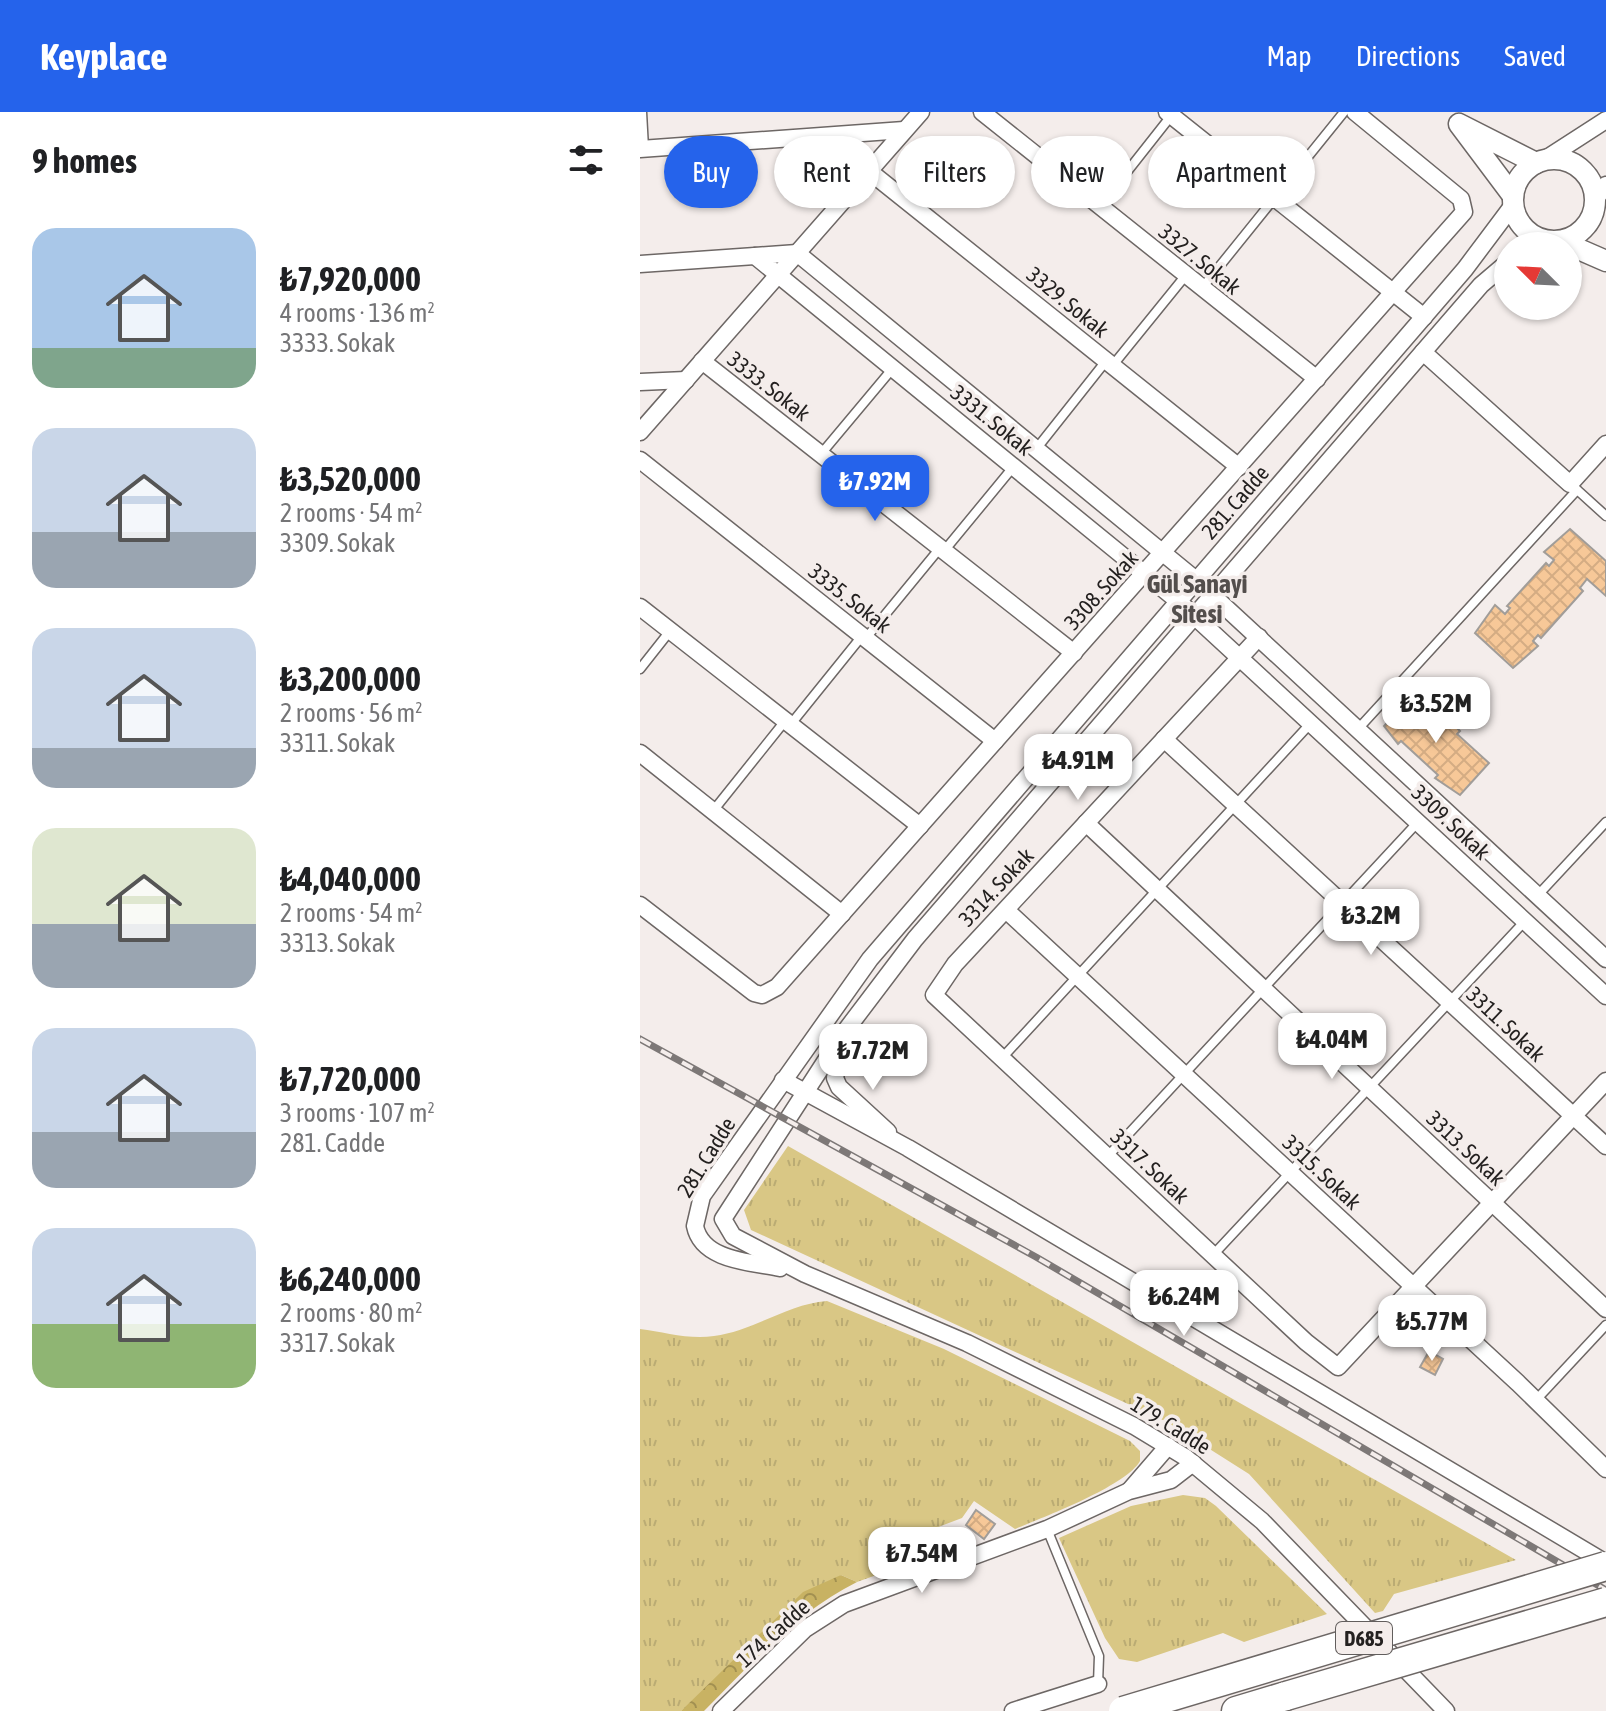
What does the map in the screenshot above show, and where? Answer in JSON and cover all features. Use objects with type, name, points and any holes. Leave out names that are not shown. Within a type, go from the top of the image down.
[{"type":"highway","name":"D685","points":[[1123,1711],[1606,1565]]},
{"type":"highway","name":"D685","points":[[1245,1710],[1606,1602]]},
{"type":"street","points":[[879,159],[921,112]]},
{"type":"street","name":"3327. Sokak","points":[[982,112],[1031,151]]},
{"type":"street","name":"3308. Sokak","points":[[640,905],[747,988],[762,995],[777,987],[1461,217],[1466,207],[1461,199],[1355,112]]},
{"type":"street","points":[[1169,114],[1197,136]]},
{"type":"street","points":[[1452,118],[1540,161],[1560,159],[1576,165],[1592,184],[1606,229]]},
{"type":"street","points":[[1452,118],[1513,200],[1523,227],[1531,232]]},
{"type":"street","points":[[1513,200],[1518,180],[1540,161],[1606,120]]},
{"type":"street","points":[[642,148],[904,130]]},
{"type":"street","name":"3329. Sokak","points":[[879,179],[1239,467]]},
{"type":"street","points":[[1576,232],[1582,230],[1598,198]]},
{"type":"street","name":"281. Cadde","points":[[805,1274],[712,1251],[699,1239],[695,1226],[702,1196],[879,948],[1424,317],[1478,253],[1513,200]]},
{"type":"street","points":[[640,432],[837,208]]},
{"type":"street","name":"3327. Sokak","points":[[1102,208],[1317,379]]},
{"type":"street","points":[[1288,208],[1424,317]]},
{"type":"street","points":[[640,264],[797,253]]},
{"type":"street","name":"3331. Sokak","points":[[797,253],[1164,551],[1213,595]]},
{"type":"street","points":[[1582,253],[1606,261]]},
{"type":"street","name":"3331. Sokak","points":[[755,256],[1195,616]]},
{"type":"street","name":"281. Cadde","points":[[805,1274],[733,1236],[723,1219],[843,1034],[915,939],[1481,285],[1494,274]]},
{"type":"street","points":[[1423,352],[1574,487],[1606,444]]},
{"type":"street","name":"3333. Sokak","points":[[702,361],[1074,653]]},
{"type":"street","points":[[640,382],[686,380]]},
{"type":"street","name":"3335. Sokak","points":[[640,460],[995,741]]},
{"type":"street","name":"3309. Sokak","points":[[1213,595],[1606,959]]},
{"type":"street","points":[[640,607],[920,826]]},
{"type":"street","name":"3309. Sokak","points":[[1195,616],[1606,996]]},
{"type":"street","name":"3314. Sokak","points":[[934,995],[955,964],[1259,637]]},
{"type":"street","name":"3311. Sokak","points":[[1164,739],[1606,1146]]},
{"type":"street","points":[[640,753],[842,914]]},
{"type":"street","name":"3313. Sokak","points":[[1086,823],[1606,1309]]},
{"type":"street","name":"3315. Sokak","points":[[1006,910],[1536,1400],[1606,1469]]},
{"type":"street","name":"3317. Sokak","points":[[934,995],[1316,1351],[1338,1367],[1414,1287]]},
{"type":"street","points":[[843,1034],[835,1078],[839,1087],[908,1148]]},
{"type":"street","points":[[783,1080],[908,1148],[1606,1565]]},
{"type":"street","points":[[1414,1287],[1606,1081]]},
{"type":"street","name":"179. Cadde","points":[[805,1274],[967,1343],[1168,1446],[1193,1463],[1262,1521],[1446,1711]]},
{"type":"street","points":[[1129,1491],[1168,1446]]},
{"type":"street","points":[[1129,1491],[1171,1480],[1193,1463]]},
{"type":"street","name":"174. Cadde","points":[[721,1711],[738,1705],[805,1629],[844,1604],[1047,1529],[1129,1491]]},
{"type":"street","points":[[1013,1711],[1098,1684]]},
{"type":"lane","points":[[642,112],[642,148]]},
{"type":"lane","points":[[1315,148],[1344,112]]},
{"type":"lane","points":[[1132,163],[1169,114]]},
{"type":"lane","points":[[1202,288],[1267,208]]},
{"type":"lane","points":[[1037,448],[1186,275]]},
{"type":"lane","points":[[821,454],[893,368]]},
{"type":"lane","points":[[713,811],[1015,466]]},
{"type":"lane","points":[[1358,729],[1574,487],[1606,516]]},
{"type":"lane","points":[[640,669],[670,631]]},
{"type":"lane","points":[[1002,1058],[1311,723]]},
{"type":"lane","points":[[1107,1157],[1418,822]]},
{"type":"lane","points":[[1538,895],[1606,822]]},
{"type":"lane","points":[[1213,1255],[1525,921]]},
{"type":"lane","points":[[1536,1400],[1606,1325]]},
{"type":"lane","points":[[1047,1529],[1099,1656],[1098,1684]]},
{"type":"green space","points":[[788,1146],[1516,1560],[1394,1594],[1383,1611],[1375,1613],[1249,1474],[1167,1422],[751,1230],[744,1210]]},
{"type":"green space","points":[[827,1301],[944,1349],[1130,1441],[1140,1451],[1140,1461],[1132,1471],[1102,1490],[1015,1529],[974,1501],[962,1518],[896,1543],[882,1573],[857,1582],[841,1575],[681,1711],[640,1711],[640,1329],[686,1336],[714,1336],[743,1329],[798,1307]]},
{"type":"green space","points":[[1183,1495],[1205,1498],[1216,1506],[1327,1614],[1244,1642],[1223,1633],[1137,1662],[1119,1659],[1105,1638],[1059,1538],[1131,1506]]},
{"type":"green space","points":[[841,1575],[857,1582],[794,1624],[704,1711],[681,1711],[803,1592]]},
{"type":"building","points":[[1570,529],[1606,561],[1606,596],[1587,579],[1580,588],[1583,591],[1541,638],[1538,635],[1533,641],[1538,646],[1513,668],[1475,633],[1495,605],[1505,614],[1510,608],[1507,606],[1546,563],[1549,566],[1554,560],[1544,552]]},
{"type":"building","points":[[1413,694],[1446,725],[1450,721],[1460,731],[1457,734],[1489,763],[1460,795],[1435,778],[1438,775],[1401,741],[1398,744],[1384,726]]},
{"type":"building","points":[[1429,1351],[1443,1359],[1435,1375],[1420,1367]]},
{"type":"building","points":[[976,1510],[995,1524],[984,1539],[966,1525]]},
{"type":"railway","points":[[640,1039],[1036,1257],[1606,1590]]},
{"type":"district","name":"Gül Sanayi Sitesi","points":[[1197,599]]}]
